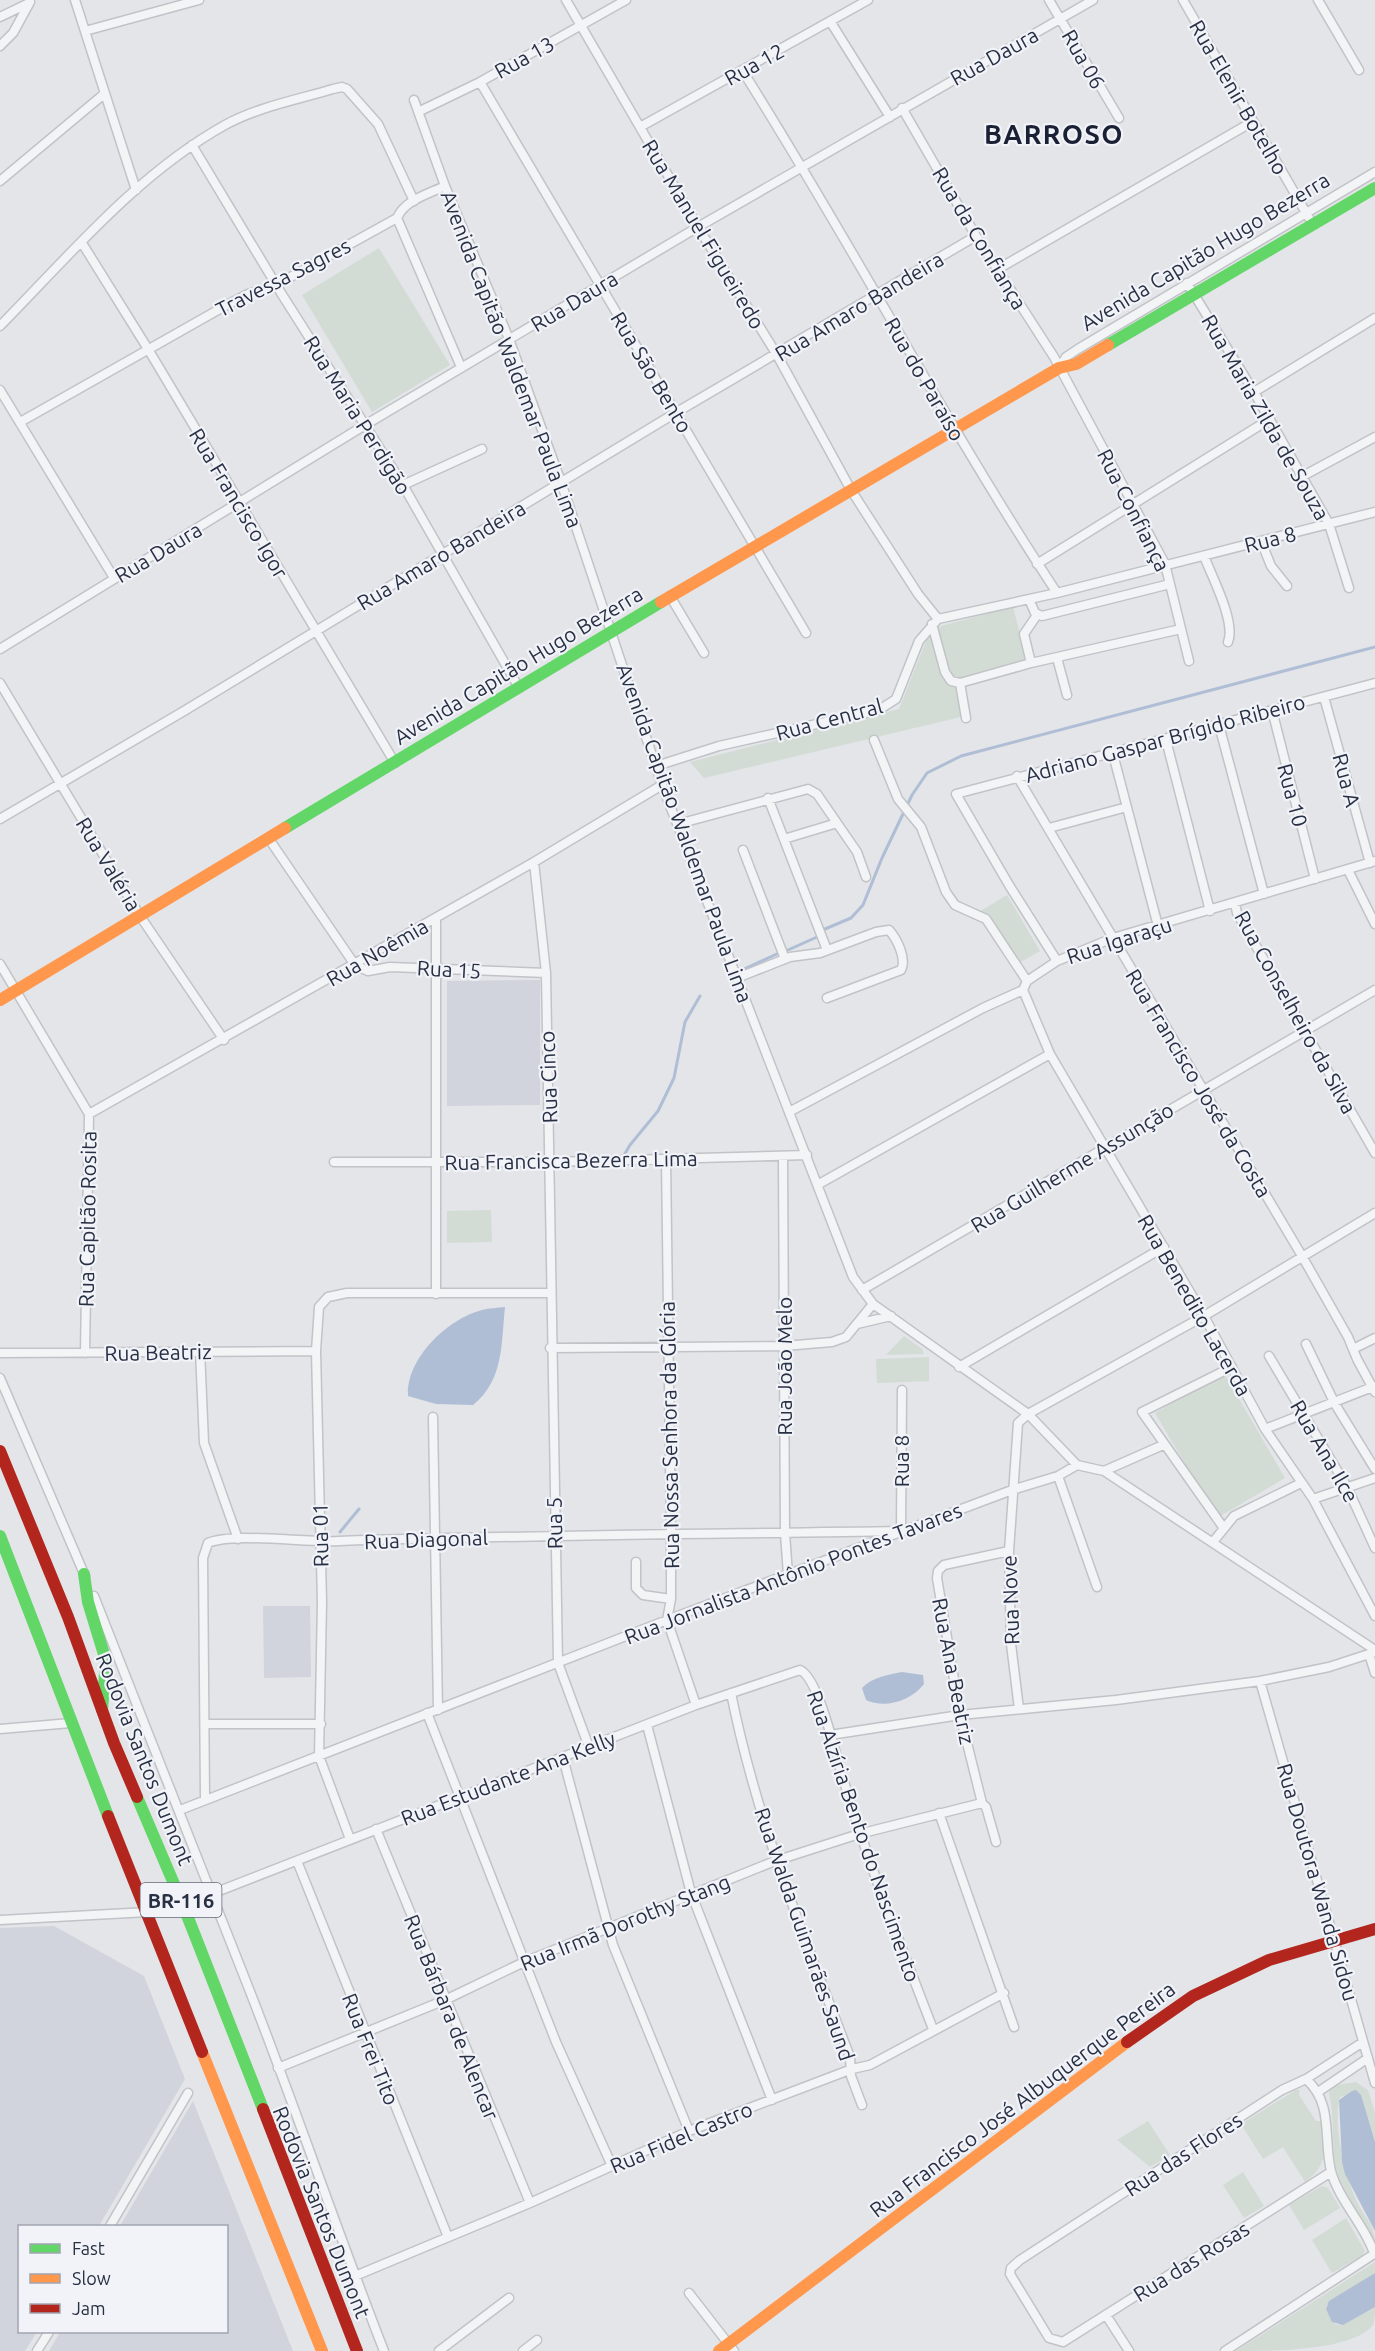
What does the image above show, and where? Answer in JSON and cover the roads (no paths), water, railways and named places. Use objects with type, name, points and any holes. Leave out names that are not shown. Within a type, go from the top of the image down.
[{"type":"main road","name":"Avenida Capitão Hugo Bezerra","points":[[0,1000],[755,545],[1059,368],[1076,364],[1375,188]]},
{"type":"main road","name":"Rodovia Santos Dumont","points":[[0,1451],[68,1617],[102,1710],[183,1905],[357,2351]]},
{"type":"main road","name":"BR-116","points":[[0,1536],[70,1723],[148,1912],[322,2351]]},
{"type":"main road","points":[[84,1574],[87,1603],[105,1657],[107,1680],[102,1710]]},
{"type":"main road","name":"Rua Francisco José Albuquerque Pereira","points":[[727,2349],[1154,2022],[1193,1996],[1269,1960],[1375,1929]]},
{"type":"street","points":[[75,0],[136,190]]},
{"type":"street","points":[[85,31],[199,0]]},
{"type":"street","name":"Rua Manuel Figueiredo","points":[[566,0],[698,227],[777,355],[851,490],[935,622]]},
{"type":"street","name":"Rua 13","points":[[420,111],[480,82],[626,0]]},
{"type":"street","name":"Rua 12","points":[[640,128],[868,0]]},
{"type":"street","name":"Rua 06","points":[[1049,0],[1119,118]]},
{"type":"street","name":"Rua Daura","points":[[0,649],[461,367],[698,227],[804,168],[902,108],[1093,0]]},
{"type":"street","name":"Rua Elenir Botelho","points":[[1183,0],[1314,225]]},
{"type":"street","points":[[1318,0],[1359,70]]},
{"type":"street","points":[[0,17],[33,1]]},
{"type":"street","points":[[0,46],[13,33],[33,1]]},
{"type":"street","points":[[831,21],[890,117]]},
{"type":"street","name":"Rua do Paraíso","points":[[742,70],[804,168],[954,430],[1057,593]]},
{"type":"street","name":"Rua São Bento","points":[[480,82],[806,633]]},
{"type":"street","points":[[0,326],[136,190],[192,145],[238,119],[273,105],[342,87],[378,124],[414,201]]},
{"type":"street","points":[[0,181],[104,94]]},
{"type":"street","name":"Avenida Capitão Waldemar Paula Lima","points":[[414,100],[420,111],[445,186],[509,339],[561,482],[663,785],[854,1277],[873,1304],[1028,1414],[1077,1465]]},
{"type":"street","name":"Rua da Confiança","points":[[902,108],[976,236],[1059,368]]},
{"type":"street","points":[[998,269],[1252,122]]},
{"type":"street","name":"Rua Maria Perdigão","points":[[192,145],[276,285],[403,485],[519,688]]},
{"type":"street","name":"Avenida Capitão Hugo Bezerra","points":[[1059,368],[1066,357],[1078,349],[1375,172]]},
{"type":"street","name":"Travessa Sagres","points":[[22,421],[248,294],[276,285],[397,218],[400,210],[445,186]]},
{"type":"street","points":[[397,218],[461,367]]},
{"type":"street","name":"Rua Amaro Bandeira","points":[[0,819],[443,555],[677,412],[878,296],[976,236]]},
{"type":"street","name":"Rua Francisco Igor","points":[[82,243],[395,763]]},
{"type":"street","name":"Rua Maria Zilda de Souza","points":[[1186,283],[1254,392],[1329,524],[1349,588]]},
{"type":"street","points":[[1254,392],[1375,318]]},
{"type":"street","name":"Rua Confiança","points":[[1059,368],[1165,564],[1189,661]]},
{"type":"street","points":[[0,390],[22,421],[114,578]]},
{"type":"street","points":[[1037,564],[1270,419]]},
{"type":"street","points":[[1303,476],[1375,437]]},
{"type":"street","points":[[403,485],[482,449]]},
{"type":"street","name":"Rua 8","points":[[1165,564],[1375,512]]},
{"type":"street","points":[[1261,541],[1271,566],[1287,585]]},
{"type":"street","points":[[1204,556],[1228,620],[1231,631],[1228,642]]},
{"type":"street","points":[[1165,564],[935,622],[945,672],[951,681],[960,683],[1031,663],[1181,629]]},
{"type":"street","points":[[1037,615],[1052,615],[1170,584]]},
{"type":"street","points":[[670,596],[704,653]]},
{"type":"street","points":[[1029,599],[1037,615]]},
{"type":"street","points":[[1031,663],[1024,634],[1037,615]]},
{"type":"street","name":"Rua Central","points":[[656,766],[720,746],[884,707],[900,693],[919,641],[935,622]]},
{"type":"street","points":[[1057,658],[1067,695]]},
{"type":"street","name":"Rua Valéria","points":[[0,683],[140,916],[224,1040]]},
{"type":"street","points":[[960,683],[966,718]]},
{"type":"street","name":"Adriano Gaspar Brígido Ribeiro","points":[[1057,961],[956,794],[1375,683]]},
{"type":"street","name":"Rua A","points":[[1324,697],[1372,862]]},
{"type":"street","name":"Rua 10","points":[[1272,711],[1315,879]]},
{"type":"street","points":[[1219,726],[1263,894]]},
{"type":"street","name":"Rua Benedito Lacerda","points":[[874,740],[882,765],[906,807],[921,827],[940,878],[955,905],[986,919],[1025,985],[1050,1054],[1104,1150],[1204,1316],[1265,1429],[1313,1499],[1375,1616]]},
{"type":"street","points":[[1166,740],[1210,911]]},
{"type":"street","points":[[1113,754],[1158,926]]},
{"type":"street","name":"Rua Francisco José da Costa","points":[[1017,776],[1302,1256],[1374,1389]]},
{"type":"street","name":"Rua Noêmia","points":[[89,1114],[355,965],[663,785]]},
{"type":"street","points":[[678,824],[798,789],[812,790],[857,852],[866,877]]},
{"type":"street","points":[[768,798],[827,950]]},
{"type":"street","points":[[1049,828],[1127,807]]},
{"type":"street","points":[[784,839],[837,823]]},
{"type":"street","points":[[269,839],[355,965]]},
{"type":"street","points":[[743,850],[785,959]]},
{"type":"street","name":"Rua Cinco","points":[[534,862],[546,973],[551,1162],[550,1293]]},
{"type":"street","name":"Rua Igaraçu","points":[[789,1112],[1025,985],[1057,961],[1113,938],[1372,862]]},
{"type":"street","points":[[1348,870],[1375,924]]},
{"type":"street","name":"Rua Conselheiro da Silva","points":[[1235,903],[1237,913],[1375,1153]]},
{"type":"street","points":[[436,918],[436,1294],[550,1293]]},
{"type":"street","points":[[737,978],[785,959],[827,950],[876,932],[889,930],[900,949],[904,967],[898,972],[827,999]]},
{"type":"street","name":"Rua Capitão Rosita","points":[[0,964],[89,1114],[85,1353]]},
{"type":"street","name":"Rua 15","points":[[355,965],[368,971],[390,967],[546,973]]},
{"type":"street","name":"Rua Guilherme Assunção","points":[[862,1290],[1104,1150],[1203,1088],[1375,990]]},
{"type":"street","points":[[819,1184],[1050,1054]]},
{"type":"street","name":"Rua Francisca Bezerra Lima","points":[[334,1162],[551,1162],[783,1158],[807,1155]]},
{"type":"street","name":"Rua João Melo","points":[[783,1158],[785,1533],[788,1575]]},
{"type":"street","name":"Rua Nossa Senhora da Glória","points":[[666,1159],[671,1532],[671,1599],[667,1620],[696,1705]]},
{"type":"street","points":[[1028,1414],[1204,1316],[1375,1213]]},
{"type":"street","points":[[959,1367],[1164,1247]]},
{"type":"street","name":"Rua 01","points":[[319,1756],[321,1724],[320,1542],[316,1351],[318,1313],[323,1301],[336,1294],[369,1292],[436,1294]]},
{"type":"street","name":"Rua 5","points":[[550,1293],[558,1663],[589,1747]]},
{"type":"street","points":[[550,1348],[668,1345],[784,1346],[842,1340],[873,1304]]},
{"type":"street","points":[[856,1324],[891,1316]]},
{"type":"street","points":[[1353,1349],[1375,1338]]},
{"type":"street","points":[[1306,1344],[1335,1404],[1375,1469]]},
{"type":"street","points":[[200,1350],[206,1450],[238,1539]]},
{"type":"street","name":"Rua Beatriz","points":[[0,1353],[316,1351]]},
{"type":"street","name":"Rua Ana Ilce","points":[[1269,1356],[1347,1487],[1375,1548]]},
{"type":"street","points":[[1223,1527],[1163,1445],[1142,1412],[1232,1367]]},
{"type":"street","points":[[0,1378],[84,1574],[180,1810],[209,1895],[278,2068],[384,2351]]},
{"type":"street","points":[[1265,1429],[1374,1389]]},
{"type":"street","name":"Rua 8","points":[[901,1531],[902,1390]]},
{"type":"street","name":"Rua Nove","points":[[1019,1709],[1011,1644],[1009,1551],[1012,1490],[1016,1479],[1018,1423],[1028,1414]]},
{"type":"street","points":[[433,1417],[438,1710]]},
{"type":"street","points":[[1104,1471],[1163,1445]]},
{"type":"street","points":[[1077,1465],[1104,1471],[1213,1542],[1373,1652]]},
{"type":"street","name":"Rua Jornalista Antônio Pontes Tavares","points":[[180,1810],[205,1798],[667,1620],[1012,1490],[1058,1476],[1077,1465]]},
{"type":"street","points":[[1058,1476],[1097,1587]]},
{"type":"street","points":[[1313,1499],[1375,1478]]},
{"type":"street","points":[[1213,1542],[1234,1516],[1301,1483]]},
{"type":"street","name":"Rua Diagonal","points":[[205,1798],[203,1553],[208,1543],[213,1541],[238,1539],[320,1542],[671,1532],[901,1531]]},
{"type":"street","name":"Rua Ana Beatriz","points":[[996,1842],[986,1807],[982,1803],[960,1715],[938,1571],[944,1565],[1009,1551]]},
{"type":"street","points":[[636,1562],[636,1588],[643,1595],[671,1599]]},
{"type":"street","points":[[1373,1652],[1375,1673]]},
{"type":"street","points":[[830,1735],[960,1715],[1116,1700],[1260,1681],[1329,1667],[1373,1652]]},
{"type":"street","name":"Rua Estudante Ana Kelly","points":[[183,1905],[696,1705],[796,1671],[804,1672],[807,1676]]},
{"type":"street","name":"Rua Alzíria Bento do Nascimento","points":[[807,1676],[830,1735],[859,1834],[933,2030]]},
{"type":"street","name":"Rua Doutora Wanda Sidou","points":[[1260,1681],[1375,2083]]},
{"type":"street","name":"Rua Walda Guimarães Saund","points":[[731,1693],[739,1736],[775,1861],[850,2057],[851,2076],[862,2105]]},
{"type":"street","points":[[427,1713],[520,1946],[524,1962],[612,2166]]},
{"type":"street","points":[[0,1729],[70,1723]]},
{"type":"street","points":[[205,1724],[321,1724]]},
{"type":"street","points":[[647,1725],[692,1893],[772,2100]]},
{"type":"street","points":[[319,1756],[350,1839]]},
{"type":"street","points":[[563,1758],[609,1928],[689,2131]]},
{"type":"street","name":"Rua Irmã Dorothy Stang","points":[[278,2068],[445,2000],[524,1962],[775,1861],[859,1834],[982,1803]]},
{"type":"street","points":[[939,1813],[1004,1993],[1014,2027]]},
{"type":"street","name":"Rua Bárbara de Alencar","points":[[376,1829],[530,2203]]},
{"type":"street","name":"Rua Frei Tito","points":[[297,1861],[448,2237]]},
{"type":"street","points":[[0,1920],[148,1912]]},
{"type":"street","name":"Rua Fidel Castro","points":[[355,2276],[530,2203],[689,2131],[852,2069],[870,2065],[1004,1993]]},
{"type":"street","name":"Rua das Flores","points":[[1049,2338],[1010,2274],[1016,2262],[1282,2090],[1306,2079],[1363,2042]]},
{"type":"street","points":[[1318,2092],[1368,2058]]},
{"type":"street","points":[[1225,2351],[1374,2254],[1331,2172],[1325,2108],[1318,2092],[1306,2079]]},
{"type":"street","points":[[111,2225],[188,2093]]},
{"type":"street","name":"Rua das Rosas","points":[[1049,2338],[1064,2342],[1331,2172]]},
{"type":"street","points":[[689,2294],[727,2349]]},
{"type":"street","points":[[439,2351],[509,2298]]},
{"type":"street","points":[[1106,2315],[1129,2351]]},
{"type":"street","points":[[37,2351],[48,2333]]},
{"type":"street","points":[[523,2351],[537,2340]]},
{"type":"water","points":[[505,1307],[496,1373],[491,1384],[473,1405],[436,1404],[408,1396],[409,1382],[414,1368],[431,1342],[455,1322],[469,1315],[485,1309]]},
{"type":"water","points":[[902,1672],[923,1675],[924,1684],[912,1695],[897,1702],[881,1704],[866,1700],[862,1688],[866,1684],[880,1677]]},
{"type":"water","points":[[1356,2090],[1361,2095],[1375,2142],[1375,2231],[1345,2174],[1342,2162],[1339,2100]]},
{"type":"water","points":[[1375,2273],[1375,2307],[1343,2325],[1332,2322],[1326,2309],[1329,2301]]},
{"type":"waterway","points":[[825,929],[851,918],[863,905],[912,795],[927,773],[961,756],[1375,647]]},
{"type":"waterway","points":[[788,950],[817,937]]},
{"type":"waterway","points":[[742,970],[779,953]]},
{"type":"waterway","points":[[623,1157],[658,1111],[674,1078],[685,1022],[700,996]]},
{"type":"waterway","points":[[340,1532],[359,1509]]},
{"type":"district","name":"BARROSO","points":[[1054,134]]}]
